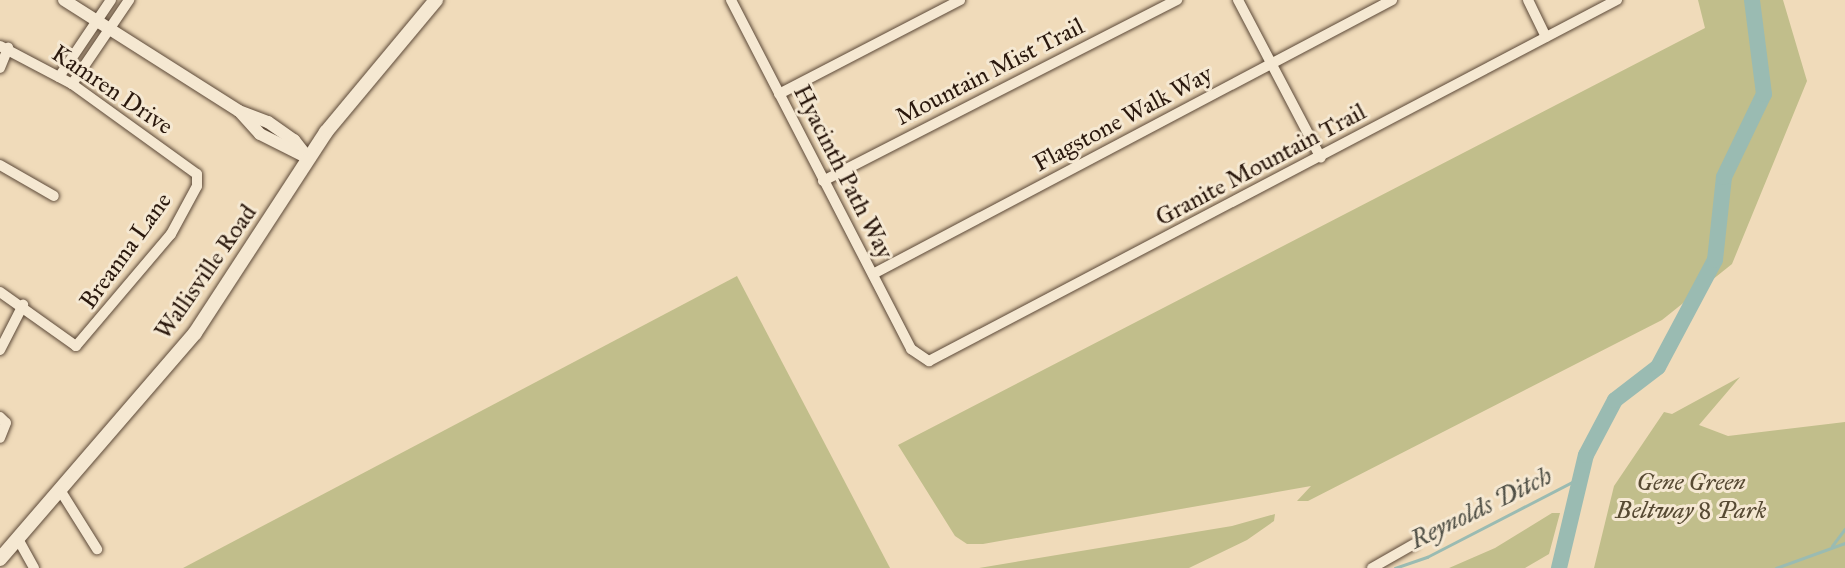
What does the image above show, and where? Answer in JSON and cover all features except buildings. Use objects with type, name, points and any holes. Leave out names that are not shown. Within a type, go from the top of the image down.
[{"type":"main road","name":"Wallisville Road","points":[[0,559],[195,333],[309,158],[370,75],[436,0]]},
{"type":"street","points":[[64,0],[239,110],[260,134],[287,151],[309,158]]},
{"type":"street","points":[[59,77],[111,0]]},
{"type":"street","points":[[72,84],[129,0]]},
{"type":"street","points":[[779,94],[960,0]]},
{"type":"street","name":"Mountain Mist Trail","points":[[823,181],[1177,0]]},
{"type":"street","points":[[1238,0],[1321,158]]},
{"type":"street","name":"Flagstone Walk Way","points":[[873,274],[1392,0]]},
{"type":"street","points":[[1528,0],[1546,37]]},
{"type":"street","name":"Granite Mountain Trail","points":[[923,360],[941,357],[1618,0]]},
{"type":"street","name":"Hyacinth Path Way","points":[[733,1],[911,349],[923,360]]},
{"type":"street","points":[[0,68],[4,47]]},
{"type":"street","name":"Kamren Drive","points":[[4,47],[72,84],[197,174]]},
{"type":"street","points":[[0,164],[54,196]]},
{"type":"street","name":"Breanna Lane","points":[[23,305],[59,338],[76,346],[170,234],[197,186],[197,174]]},
{"type":"street","points":[[0,292],[23,305],[0,350]]},
{"type":"street","points":[[0,417],[6,423],[0,438]]},
{"type":"street","points":[[60,490],[96,549]]},
{"type":"street","points":[[18,538],[34,568]]},
{"type":"street","points":[[1372,568],[1413,544]]},
{"type":"green space","points":[[1698,0],[1783,0],[1807,81],[1732,264],[1662,320],[1308,501],[1297,501],[1311,486],[983,544],[967,544],[955,536],[898,445],[1705,28]]},
{"type":"green space","points":[[737,276],[890,568],[183,568]]},
{"type":"green space","name":"Gene Green Beltway 8 Park","points":[[1740,377],[1699,425],[1728,436],[1845,422],[1845,568],[1594,568],[1614,486],[1664,412],[1672,414]]},
{"type":"green space","points":[[1552,513],[1560,513],[1549,554],[1525,568],[1449,568],[1495,548]]},
{"type":"green space","points":[[1275,514],[1274,521],[1247,540],[1189,568],[979,568],[1232,526]]},
{"type":"waterway","points":[[1559,568],[1586,455],[1615,400],[1658,367],[1715,260],[1724,177],[1764,94],[1752,0]]},
{"type":"waterway","name":"Reynolds Ditch","points":[[1395,568],[1427,557],[1582,477]]},
{"type":"waterway","points":[[1832,546],[1845,529]]},
{"type":"waterway","points":[[1776,568],[1845,543]]}]
